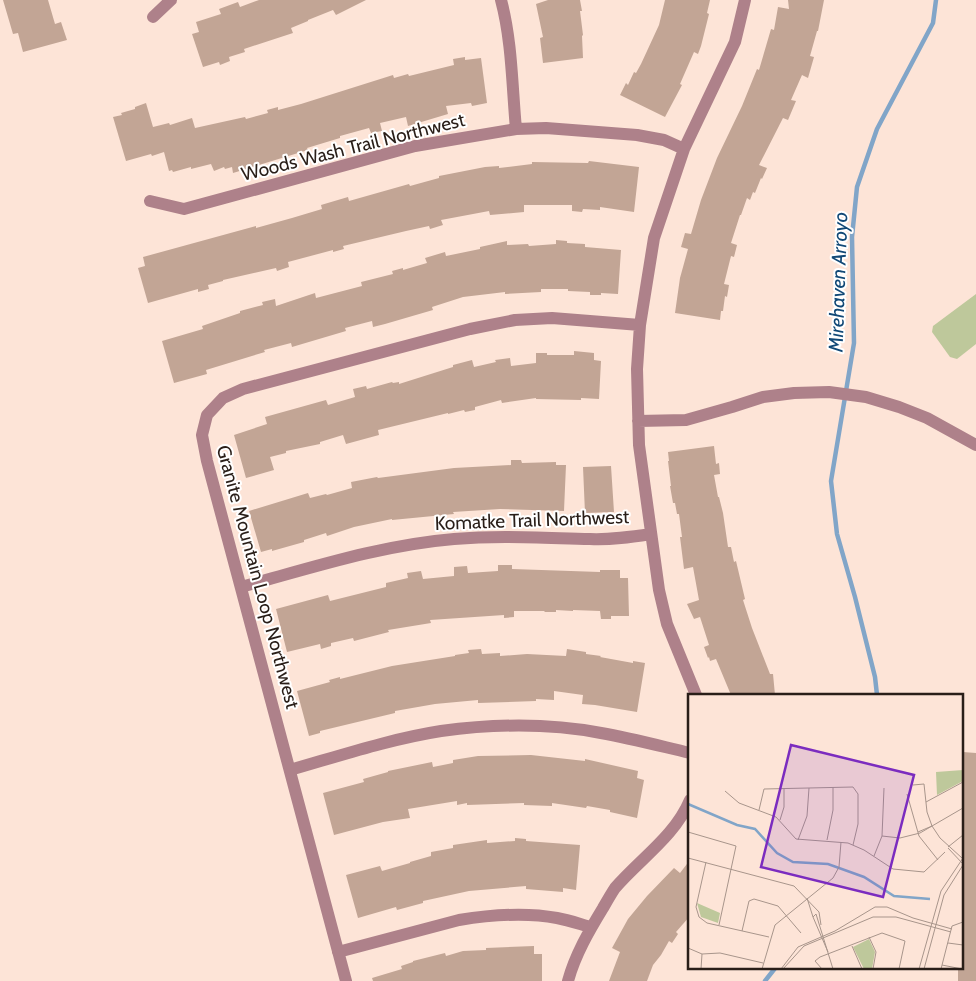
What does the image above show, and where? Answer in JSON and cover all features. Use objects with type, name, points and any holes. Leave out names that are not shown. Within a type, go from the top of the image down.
[{"type":"street","points":[[154,17],[171,0]]},
{"type":"street","points":[[501,0],[505,15],[509,49],[516,128]]},
{"type":"street","points":[[696,694],[668,624],[659,590],[639,445],[637,369],[640,325],[654,238],[684,149],[735,42],[744,0]]},
{"type":"street","name":"Woods Wash Trail Northwest","points":[[150,202],[184,209],[415,146],[516,128],[546,128],[637,135],[664,140],[684,149]]},
{"type":"street","name":"Granite Mountain Loop Northwest","points":[[346,981],[207,462],[202,435],[207,415],[223,398],[243,389],[470,329],[515,320],[552,318],[640,325]]},
{"type":"street","points":[[638,421],[686,420],[763,397],[794,393],[829,392],[866,397],[899,407],[927,418],[976,445]]},
{"type":"street","name":"Komatke Trail Northwest","points":[[241,587],[348,557],[415,544],[454,539],[507,536],[592,539],[651,534]]},
{"type":"street","points":[[290,770],[441,731],[504,726],[600,732],[688,753]]},
{"type":"street","points":[[568,981],[573,965],[591,927],[614,889],[674,826],[688,803]]},
{"type":"street","points":[[338,952],[459,920],[479,917],[512,915],[556,918],[591,927]]},
{"type":"green space","points":[[976,294],[976,344],[957,359],[950,357],[932,332],[933,326]]},
{"type":"building","points":[[3,0],[48,0],[55,24],[61,22],[67,40],[23,52],[18,33],[13,34]]},
{"type":"building","points":[[259,0],[366,0],[336,15],[333,10],[308,20],[291,28],[293,33],[244,49],[245,52],[229,57],[230,61],[220,65],[219,62],[203,67],[192,34],[199,32],[196,22],[221,14],[219,9],[238,2],[240,7]]},
{"type":"building","points":[[548,0],[580,0],[583,58],[543,63],[540,38],[543,37],[536,4]]},
{"type":"building","points":[[665,0],[710,0],[707,13],[709,14],[698,54],[694,52],[680,84],[682,85],[665,117],[620,95],[626,83],[628,85],[634,72],[636,73],[641,64],[659,25]]},
{"type":"building","points":[[788,0],[824,0],[818,31],[810,56],[814,57],[808,78],[802,75],[791,100],[796,101],[788,120],[783,118],[759,165],[767,168],[755,193],[753,192],[750,200],[747,198],[740,215],[731,243],[737,245],[734,257],[731,256],[724,284],[729,285],[720,320],[675,313],[680,278],[688,249],[681,247],[685,233],[691,234],[701,200],[717,158],[757,69],[759,70],[771,29],[774,30],[778,7],[789,9]]},
{"type":"building","points":[[465,57],[465,60],[481,58],[487,103],[472,106],[471,103],[446,106],[448,114],[408,126],[406,117],[380,123],[382,131],[371,133],[369,128],[340,136],[340,138],[307,148],[308,150],[233,173],[232,167],[225,169],[224,167],[214,171],[211,164],[173,172],[172,170],[169,171],[164,152],[126,161],[113,117],[122,115],[121,113],[146,103],[153,127],[169,123],[170,125],[192,118],[195,128],[245,117],[246,119],[268,113],[267,110],[278,107],[278,110],[301,104],[393,75],[394,78],[408,74],[409,76],[454,65],[453,59]]},
{"type":"building","points":[[589,161],[639,167],[634,212],[600,207],[600,210],[583,209],[582,212],[572,211],[572,205],[524,205],[524,212],[490,215],[489,211],[441,220],[443,225],[430,229],[429,226],[343,246],[344,249],[333,252],[333,250],[288,262],[289,267],[277,271],[276,268],[223,280],[208,285],[209,289],[198,292],[198,289],[148,303],[138,268],[145,266],[143,257],[292,218],[322,209],[321,205],[348,197],[349,201],[409,184],[410,186],[439,178],[439,176],[485,167],[499,166],[499,168],[532,164],[532,162],[588,163]]},
{"type":"building","points":[[556,240],[585,244],[585,247],[621,250],[618,294],[601,293],[601,295],[590,295],[590,292],[568,291],[568,289],[541,289],[541,292],[505,294],[505,292],[463,297],[432,307],[433,310],[385,324],[373,327],[372,321],[345,328],[346,331],[292,347],[291,343],[264,350],[265,352],[206,370],[207,374],[174,383],[162,341],[203,329],[202,326],[240,313],[240,311],[263,305],[262,302],[275,299],[276,306],[315,293],[316,298],[362,286],[361,282],[393,274],[392,271],[427,263],[425,258],[445,252],[446,256],[507,241],[507,245],[528,244],[529,246],[556,244]]},
{"type":"building","points":[[574,351],[594,353],[594,360],[601,361],[599,399],[536,398],[502,403],[501,400],[475,407],[475,410],[448,413],[378,430],[379,435],[346,444],[343,435],[320,442],[320,444],[286,451],[286,453],[270,457],[274,470],[246,478],[234,435],[267,424],[265,417],[326,400],[328,405],[355,397],[353,389],[366,386],[367,389],[392,382],[399,382],[399,384],[472,360],[474,367],[496,362],[495,360],[510,358],[511,366],[536,363],[536,353],[574,355]]},
{"type":"building","points":[[714,446],[716,464],[719,463],[720,474],[714,475],[723,513],[728,547],[731,547],[734,562],[736,561],[745,599],[743,600],[752,628],[770,674],[773,674],[775,694],[731,694],[716,659],[710,661],[708,658],[704,647],[709,645],[700,617],[694,619],[687,604],[699,600],[693,567],[684,569],[679,514],[677,514],[675,503],[673,503],[670,486],[668,452]]},
{"type":"building","points":[[511,460],[521,460],[522,463],[556,462],[556,465],[566,465],[564,511],[500,509],[392,519],[354,527],[327,536],[326,533],[304,540],[304,542],[272,551],[272,549],[261,552],[249,511],[308,493],[310,498],[352,488],[351,482],[454,468],[511,465]]},
{"type":"building","points":[[611,466],[614,512],[585,513],[583,467]]},
{"type":"building","points":[[498,565],[512,565],[512,569],[600,572],[600,570],[620,570],[620,578],[628,578],[629,616],[611,616],[611,619],[601,619],[600,611],[514,611],[514,617],[504,618],[504,615],[430,620],[431,623],[388,630],[389,632],[354,641],[353,638],[331,643],[331,646],[321,649],[320,644],[287,652],[276,609],[328,595],[330,601],[386,587],[386,583],[408,578],[407,573],[421,571],[423,579],[454,576],[454,567],[467,566],[468,573],[498,571]]},
{"type":"building","points":[[481,649],[482,654],[500,653],[500,656],[527,654],[566,656],[567,649],[633,663],[633,661],[645,663],[637,712],[582,704],[583,695],[554,691],[554,700],[536,699],[536,701],[478,703],[478,700],[435,704],[395,711],[395,713],[320,731],[320,733],[309,736],[297,691],[330,682],[329,680],[340,677],[340,679],[392,666],[455,656],[469,653],[468,650]]},
{"type":"building","points":[[964,752],[976,753],[976,981],[958,981],[958,970],[960,968],[964,968]]},
{"type":"building","points":[[531,755],[585,761],[585,759],[638,771],[637,778],[644,780],[637,818],[587,806],[586,808],[552,803],[552,806],[524,805],[524,803],[467,805],[467,803],[457,805],[457,801],[408,809],[410,818],[383,822],[334,835],[323,793],[364,782],[363,779],[388,771],[432,762],[433,767],[453,763],[453,760],[478,756]]},
{"type":"building","points":[[515,838],[526,839],[526,841],[580,845],[576,890],[563,888],[563,892],[526,889],[526,886],[469,891],[423,901],[423,903],[397,910],[396,907],[358,918],[346,875],[380,866],[382,871],[431,856],[431,852],[453,848],[453,845],[487,840],[487,843],[515,841]]},
{"type":"building","points":[[688,863],[688,918],[676,932],[678,934],[672,943],[669,941],[653,965],[647,981],[609,981],[620,952],[612,948],[628,919],[674,868],[680,873]]},
{"type":"building","points":[[534,946],[534,954],[542,954],[542,981],[373,981],[372,978],[402,969],[401,966],[413,961],[445,953],[446,956],[463,951],[486,950],[486,948]]},
{"type":"waterway","name":"Mirehaven Arroyo","points":[[877,694],[875,677],[837,534],[831,481],[854,343],[852,237],[857,187],[877,129],[933,23],[936,0]]},
{"type":"waterway","name":"Mirehaven Arroyo","points":[[765,981],[775,968]]}]
